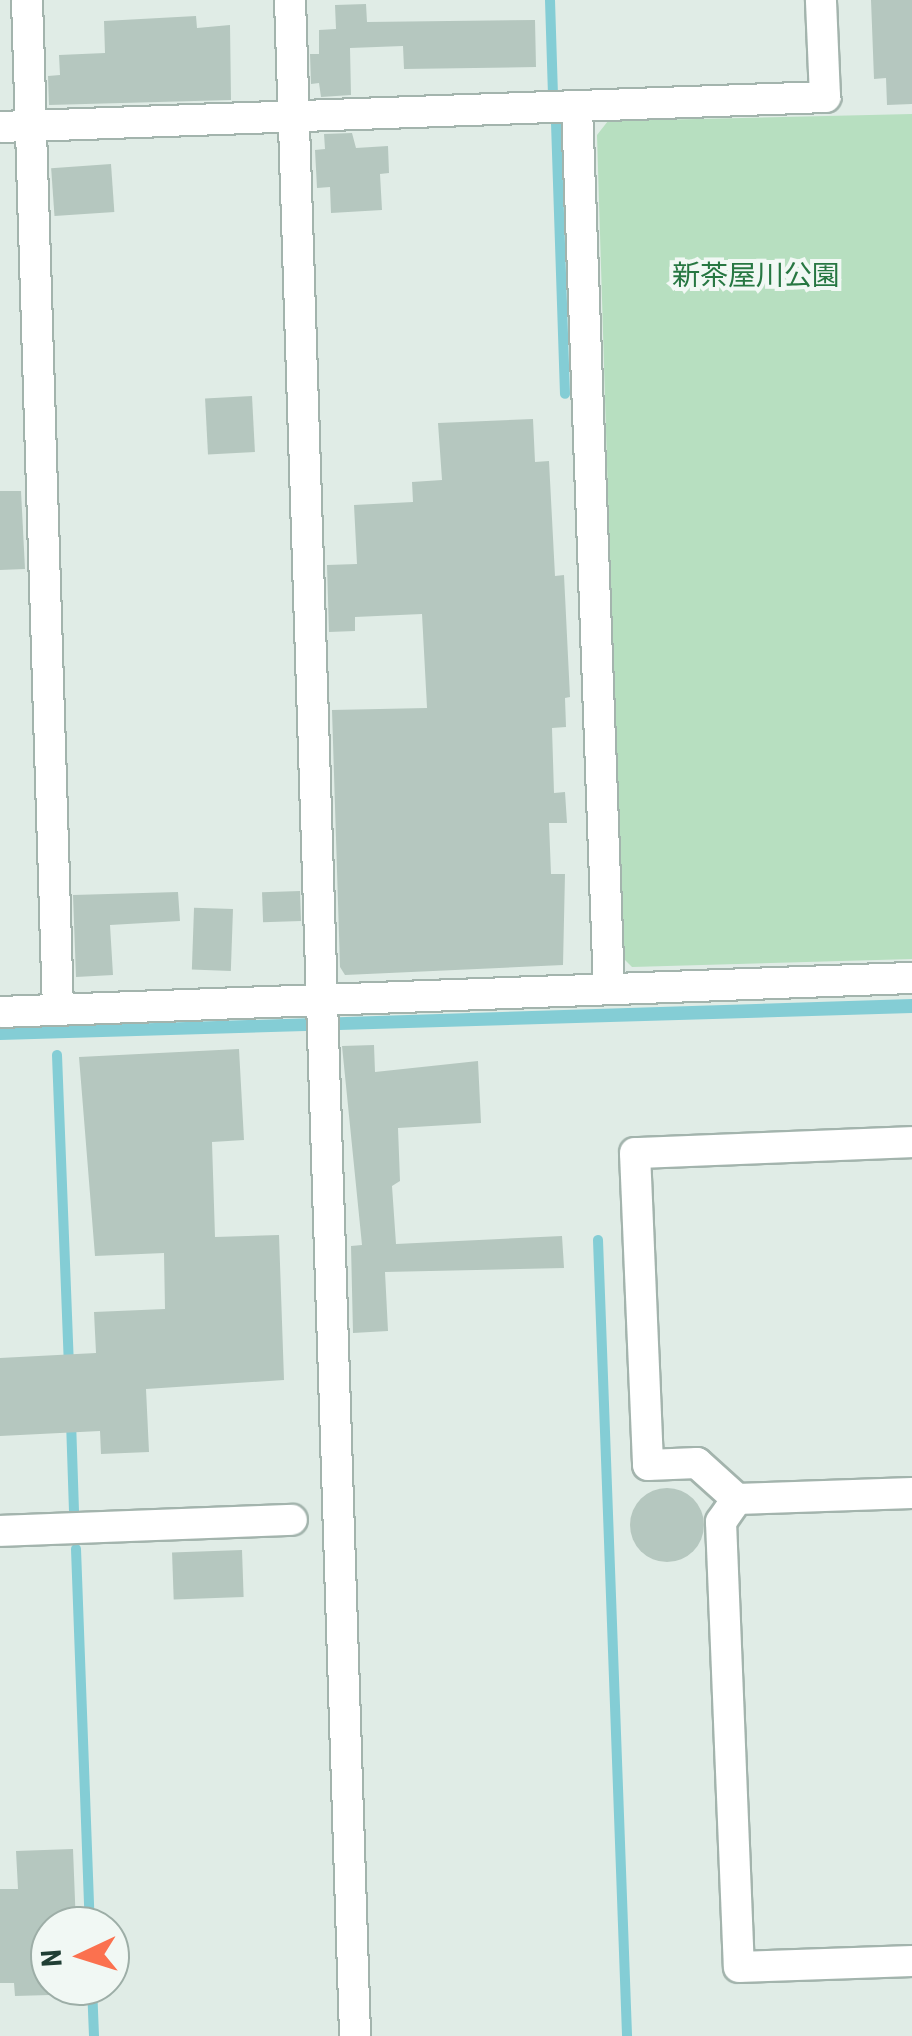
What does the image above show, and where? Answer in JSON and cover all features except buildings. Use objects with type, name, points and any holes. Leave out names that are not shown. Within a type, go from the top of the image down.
[{"type":"street","points":[[27,0],[15,127],[58,1010]]},
{"type":"street","points":[[290,0],[356,2036]]},
{"type":"street","points":[[15,127],[825,97],[820,0]]},
{"type":"street","points":[[577,108],[609,988]]},
{"type":"street","points":[[0,1012],[322,1016],[609,988],[912,978]]},
{"type":"street","points":[[912,1142],[636,1153],[648,1465],[698,1463],[736,1500],[912,1493]]},
{"type":"street","points":[[736,1500],[721,1522],[738,1968],[912,1961]]},
{"type":"street","points":[[0,1531],[292,1520]]},
{"type":"green space","name":"新茶屋川公園","points":[[912,114],[912,959],[632,967],[622,957],[597,135],[608,121]]},
{"type":"water","points":[[912,999],[912,1013],[0,1040],[0,1028]]},
{"type":"waterway","points":[[550,0],[553,93]]},
{"type":"waterway","points":[[556,123],[565,394]]},
{"type":"waterway","points":[[57,1055],[69,1364]]},
{"type":"waterway","points":[[598,1240],[627,2036]]},
{"type":"waterway","points":[[71,1421],[74,1513]]},
{"type":"waterway","points":[[76,1549],[89,1906]]},
{"type":"waterway","points":[[93,2006],[94,2036]]}]
